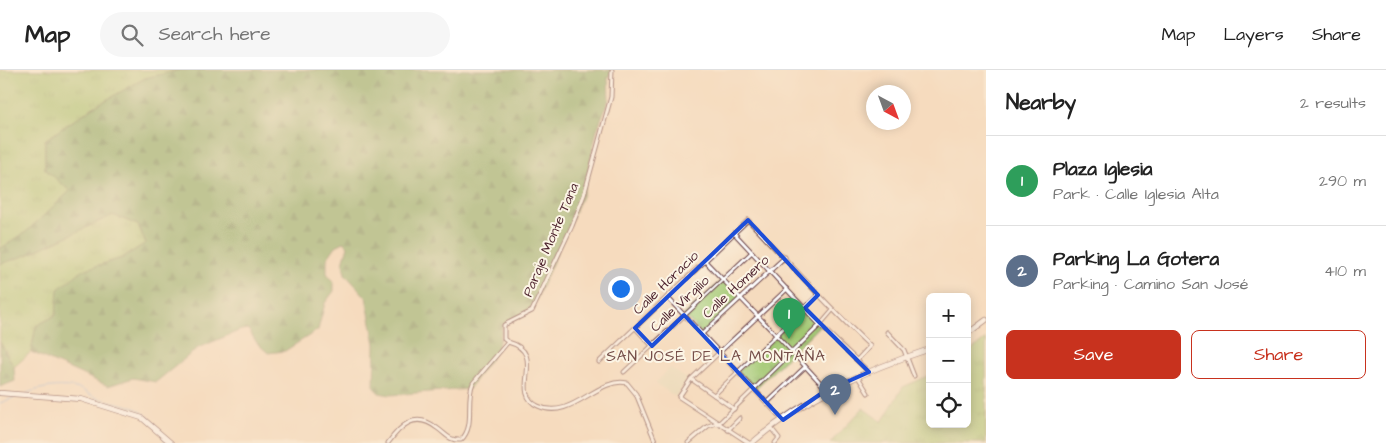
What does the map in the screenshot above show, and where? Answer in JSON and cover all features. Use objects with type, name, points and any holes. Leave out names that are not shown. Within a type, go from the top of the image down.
[{"type":"main road","points":[[971,331],[986,320]]},
{"type":"main road","points":[[751,443],[828,390],[926,350]]},
{"type":"main road","points":[[0,393],[80,399],[133,414],[142,418],[157,433],[170,442]]},
{"type":"street","name":"Paraje Monte Tana","points":[[508,342],[504,339],[504,325],[532,311],[584,196],[611,96],[612,70]]},
{"type":"street","name":"Calle Horacio","points":[[599,362],[748,220],[785,257]]},
{"type":"street","points":[[734,233],[820,325],[858,359],[869,372]]},
{"type":"street","name":"Calle Virgilio","points":[[624,372],[752,252]]},
{"type":"street","points":[[785,257],[832,312],[870,346],[858,359]]},
{"type":"street","name":"Calle Homero","points":[[702,334],[785,257]]},
{"type":"street","points":[[705,261],[828,390]]},
{"type":"street","points":[[751,443],[718,424],[679,397],[691,379],[787,289]]},
{"type":"street","points":[[714,395],[818,295]]},
{"type":"street","points":[[667,297],[783,420]]},
{"type":"street","points":[[688,443],[708,426],[718,424],[793,354],[832,312]]},
{"type":"street","points":[[635,328],[652,346]]},
{"type":"street","points":[[887,332],[902,348],[914,376]]},
{"type":"street","points":[[388,443],[406,422],[417,420],[436,426],[450,439],[461,440],[468,430],[470,391],[473,383],[508,342],[515,344],[527,353],[529,365],[526,378],[528,394],[533,403],[552,410],[563,408],[614,383],[627,383],[636,394],[656,443]]},
{"type":"street","points":[[767,403],[805,367]]},
{"type":"street","points":[[858,377],[868,393]]},
{"type":"street","points":[[691,379],[734,409]]},
{"type":"street","points":[[728,430],[740,418]]},
{"type":"street","points":[[771,428],[779,438],[775,443]]},
{"type":"highlighted area","points":[[748,220],[818,295],[805,308],[869,372],[822,393],[783,420],[684,315],[652,346],[635,328]]},
{"type":"shaded area","points":[[670,368],[687,379],[676,397],[655,383]]},
{"type":"green space","points":[[0,70],[181,70],[145,79],[92,108],[45,140],[45,169],[71,191],[26,232],[0,249]]},
{"type":"green space","points":[[181,70],[612,70],[608,78],[609,99],[597,130],[583,194],[530,311],[508,320],[502,328],[497,350],[469,389],[390,395],[379,393],[374,388],[375,344],[366,297],[345,274],[343,263],[348,246],[344,242],[336,246],[327,259],[327,273],[334,283],[334,291],[325,303],[318,330],[285,351],[268,353],[257,343],[248,329],[241,330],[198,348],[156,382],[133,378],[108,386],[31,352],[36,326],[56,315],[58,289],[83,270],[122,258],[146,243],[138,225],[113,215],[27,255],[0,264],[0,249],[26,232],[70,191],[45,169],[45,140],[92,108],[145,78]]},
{"type":"green space","points":[[113,215],[138,225],[146,243],[122,258],[83,270],[56,315],[36,326],[31,352],[14,367],[0,342],[0,264],[27,255]]},
{"type":"green space","points":[[723,279],[741,298],[702,334],[684,315]]},
{"type":"green space","points":[[805,308],[820,325],[755,389],[738,371]]},
{"type":"green space","points":[[986,339],[986,443],[830,443],[863,408],[882,422],[903,387],[926,377],[926,428],[971,428],[971,350]]},
{"type":"green space","points":[[0,342],[14,367],[15,381],[0,387]]},
{"type":"waterway","points":[[27,393],[53,387],[80,389],[97,398],[133,407],[146,415],[160,431]]},
{"type":"waterway","points":[[0,403],[18,396]]},
{"type":"waterway","points":[[164,439],[165,443]]},
{"type":"place","name":"Plaza Iglesia","points":[[789,339]]},
{"type":"place","name":"Parking La Gotera","points":[[835,415]]},
{"type":"district","name":"SAN JOSÉ DE LA MONTAÑA","points":[[716,356]]}]
